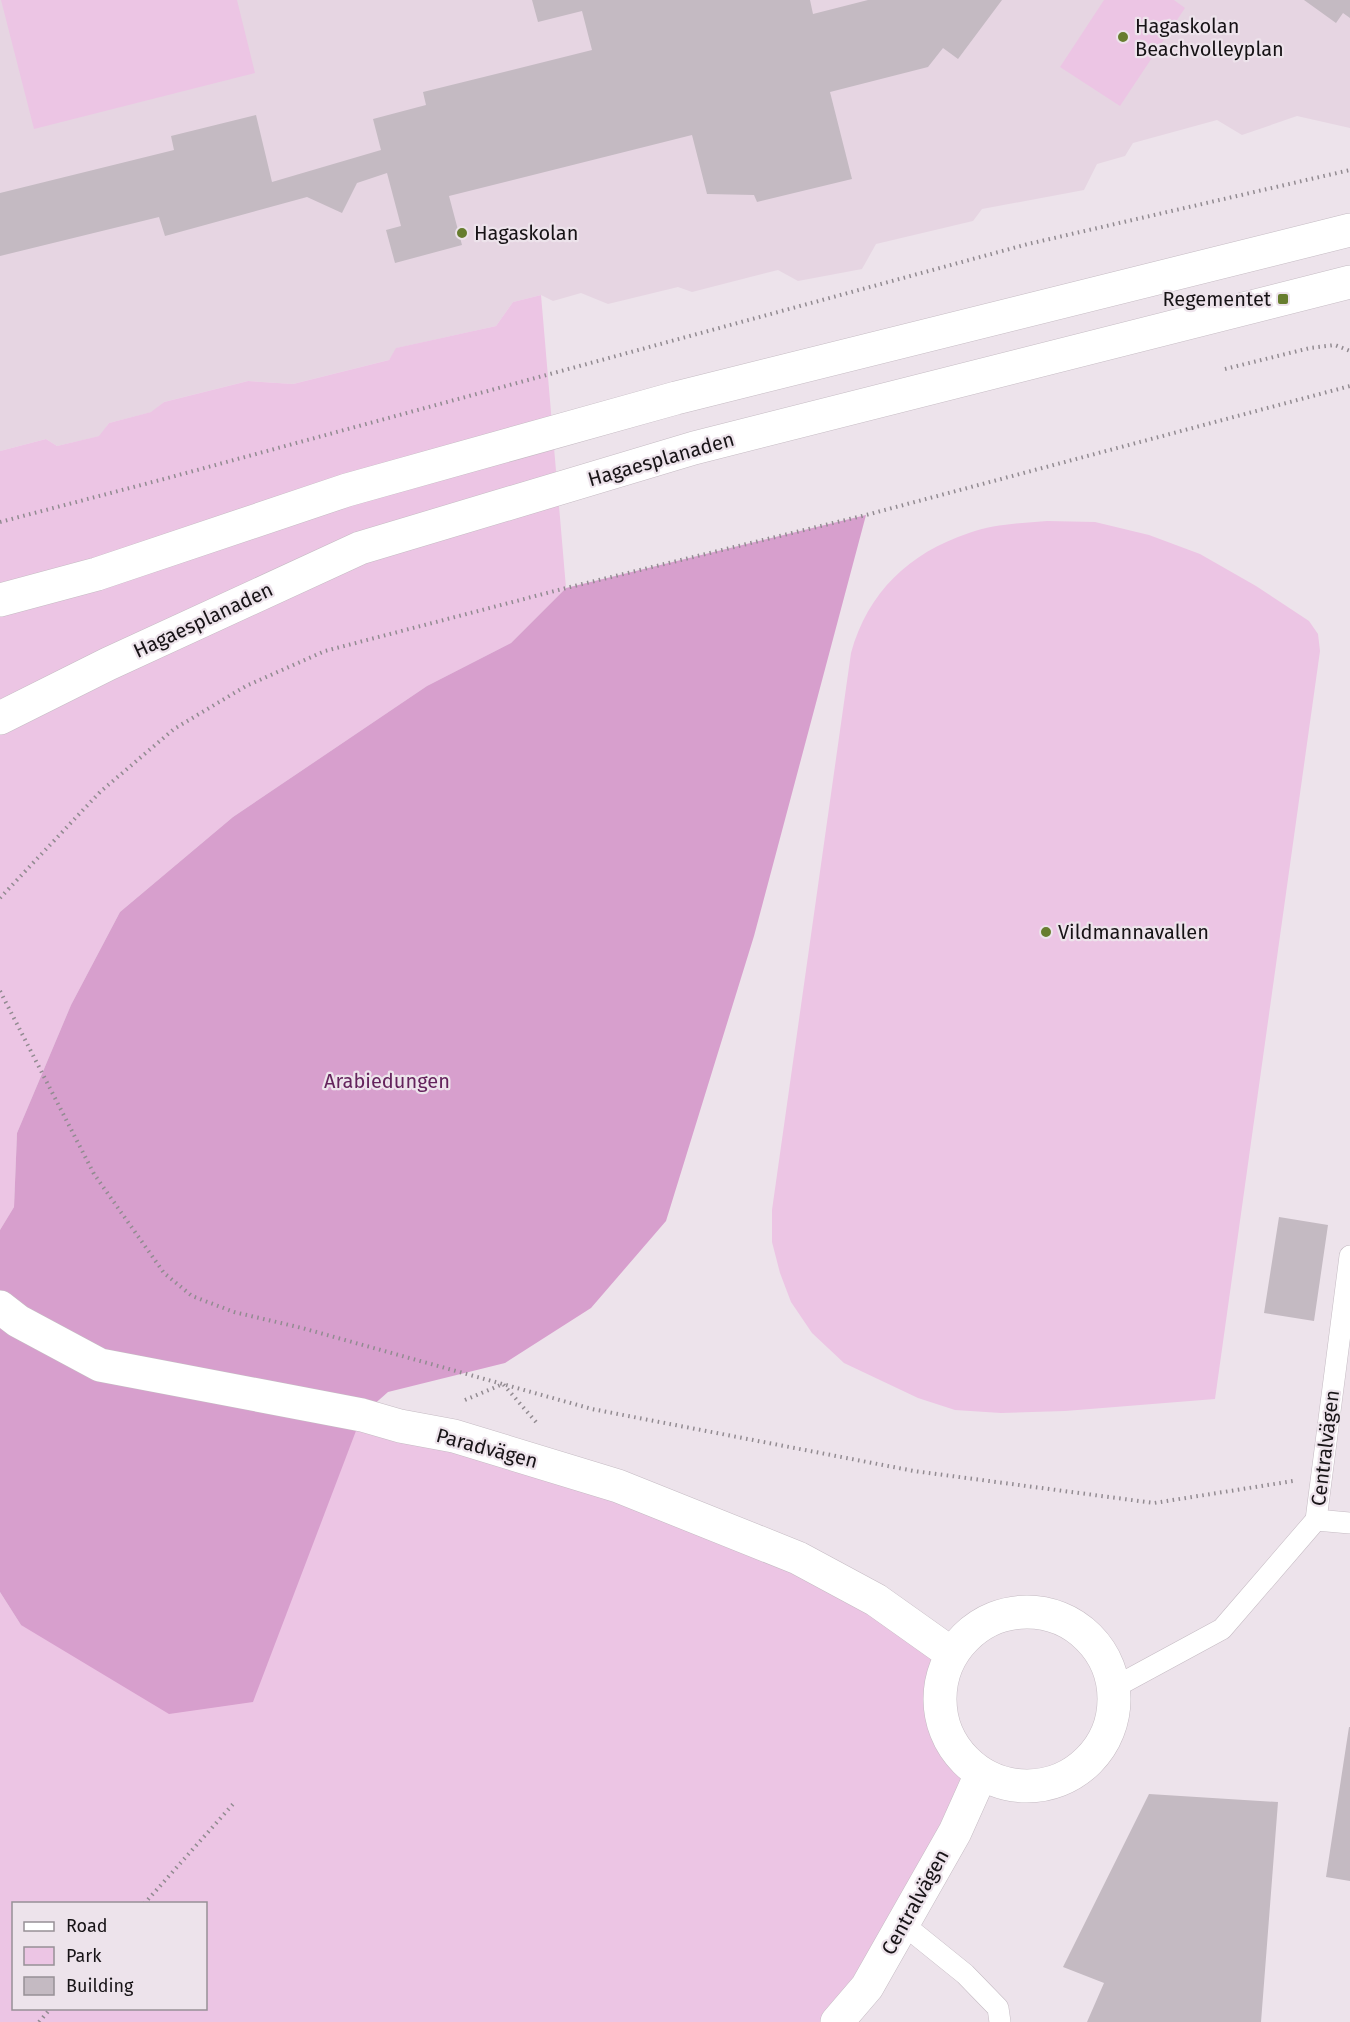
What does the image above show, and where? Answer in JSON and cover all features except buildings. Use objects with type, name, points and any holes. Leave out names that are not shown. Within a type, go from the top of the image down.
[{"type":"main road","points":[[0,600],[97,574],[347,490],[676,398],[1350,230]]},
{"type":"main road","name":"Hagaesplanaden","points":[[0,718],[108,664],[360,548],[694,448],[1350,282]]},
{"type":"main road","name":"Paradvägen","points":[[0,1307],[18,1321],[100,1365],[362,1415],[400,1426],[454,1436],[618,1486],[798,1558],[876,1600],[951,1654]]},
{"type":"main road","points":[[1039,1611],[1078,1627],[1103,1653],[1115,1687],[1111,1728],[1093,1758],[1066,1778],[1032,1787],[996,1781],[981,1774],[958,1754],[944,1726],[940,1686],[951,1654],[973,1629],[1005,1614],[1039,1611]]},
{"type":"main road","name":"Centralvägen","points":[[837,2022],[867,1987],[955,1832],[981,1774]]},
{"type":"lane","name":"Centralvägen","points":[[1115,1687],[1222,1629],[1316,1520],[1350,1256]]},
{"type":"lane","points":[[1316,1520],[1350,1523]]},
{"type":"lane","points":[[903,1924],[966,1974],[998,2008],[999,2022]]},
{"type":"path","points":[[0,522],[1028,244],[1350,170]]},
{"type":"path","points":[[1225,369],[1310,348],[1335,345],[1350,351]]},
{"type":"path","points":[[0,898],[100,792],[174,729],[246,686],[325,651],[566,588],[866,515],[1350,386]]},
{"type":"path","points":[[0,991],[94,1174],[164,1273],[192,1296],[234,1312],[302,1328],[592,1409],[914,1472],[1154,1503],[1320,1477]]},
{"type":"path","points":[[146,1902],[234,1803]]},
{"type":"path","points":[[39,2022],[49,2010]]},
{"type":"shaded area","name":"Hagaskolan","points":[[0,0],[1350,0],[1350,128],[1297,116],[1242,135],[1217,120],[1133,143],[1125,156],[1097,164],[1084,190],[982,209],[973,221],[876,244],[862,269],[798,281],[778,270],[692,292],[678,287],[608,304],[581,293],[553,301],[541,295],[513,302],[496,326],[397,348],[389,360],[293,384],[248,381],[164,402],[152,412],[109,423],[100,436],[57,446],[46,439],[0,451]]},
{"type":"green space","points":[[1,0],[237,0],[255,73],[34,129]]},
{"type":"green space","name":"Hagaskolan Beachvolleyplan","points":[[1104,0],[1174,0],[1185,8],[1120,106],[1060,67]]},
{"type":"green space","points":[[541,295],[566,588],[511,643],[427,686],[233,817],[120,912],[71,1005],[17,1133],[14,1207],[0,1230],[0,451],[46,439],[57,446],[99,436],[109,423],[151,412],[164,402],[248,381],[293,384],[389,360],[396,348],[496,326],[513,302]]},
{"type":"green space","name":"Arabiedungen","points":[[866,515],[754,936],[666,1221],[591,1308],[505,1363],[388,1392],[362,1415],[253,1702],[169,1714],[21,1625],[0,1592],[0,1230],[14,1207],[17,1133],[71,1005],[120,912],[233,817],[427,686],[511,643],[566,588]]},
{"type":"green space","name":"Vildmannavallen","points":[[1047,521],[1095,522],[1149,535],[1200,554],[1256,586],[1309,621],[1318,634],[1320,651],[1215,1399],[1065,1411],[1001,1413],[955,1410],[918,1398],[844,1363],[812,1333],[791,1302],[772,1242],[772,1210],[851,653],[858,631],[880,593],[910,564],[928,552],[947,541],[978,530],[1008,524]]},
{"type":"green space","points":[[362,1415],[798,1558],[952,1654],[940,1686],[944,1726],[959,1754],[981,1774],[837,2022],[0,2022],[0,1592],[21,1625]]},
{"type":"place","name":"Hagaskolan Beachvolleyplan","points":[[1123,37]]},
{"type":"place","name":"Hagaskolan","points":[[462,233]]},
{"type":"place","name":"Regementet","points":[[1283,299]]},
{"type":"place","name":"Vildmannavallen","points":[[1046,932]]}]
